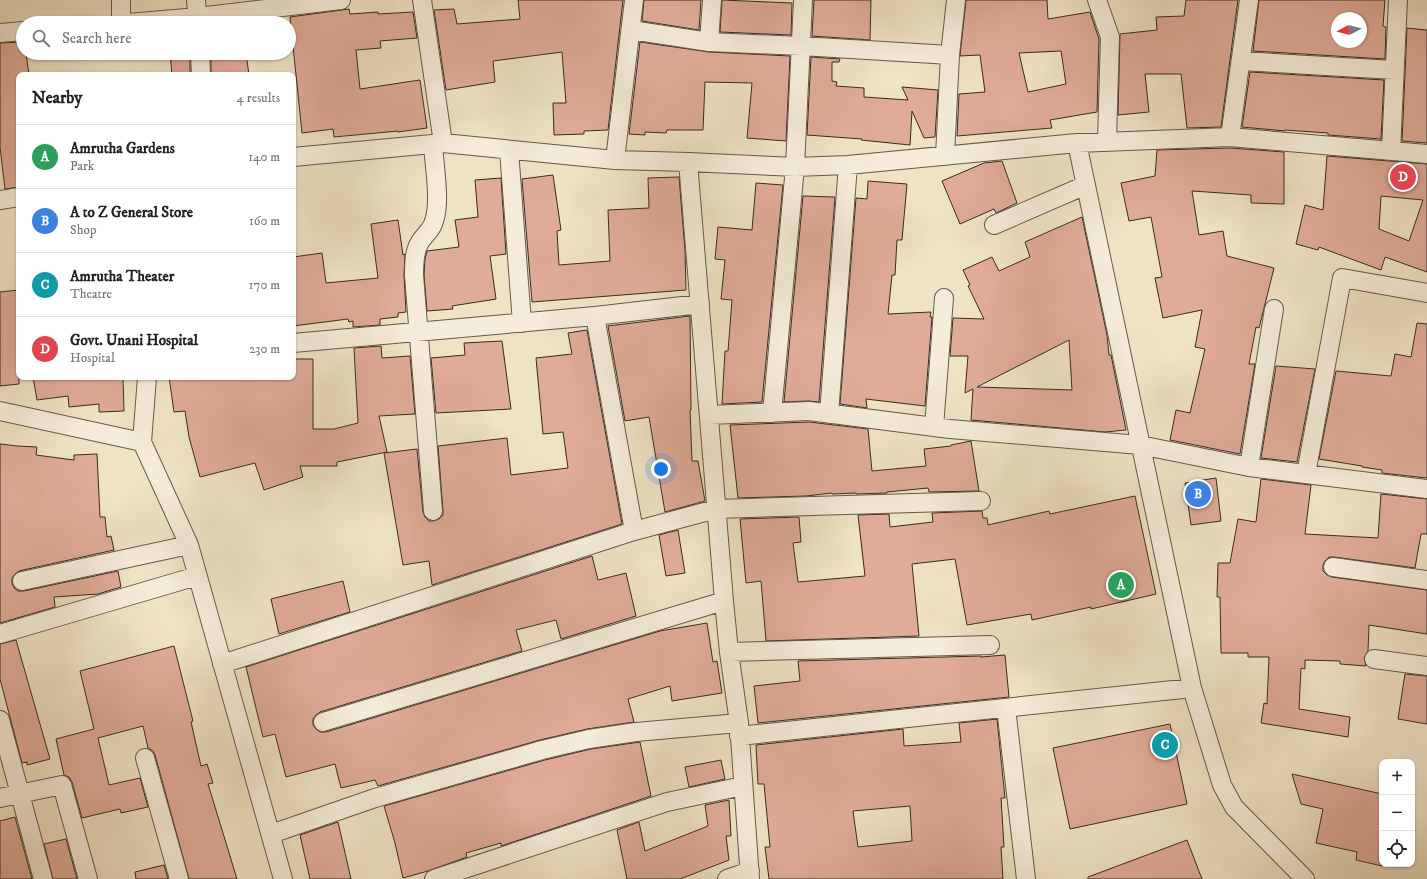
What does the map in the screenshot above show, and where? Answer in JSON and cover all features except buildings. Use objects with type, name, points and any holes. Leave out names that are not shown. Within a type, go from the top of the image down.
[{"type":"street","points":[[120,0],[121,16]]},
{"type":"street","points":[[177,16],[341,0]]},
{"type":"street","points":[[422,0],[438,143],[437,208],[434,222],[419,242],[414,259],[414,275],[433,511]]},
{"type":"street","points":[[615,160],[634,0]]},
{"type":"street","points":[[709,42],[712,0]]},
{"type":"street","points":[[772,413],[795,166],[803,0]]},
{"type":"street","points":[[945,156],[950,55],[956,0]]},
{"type":"street","points":[[1097,0],[1110,37],[1107,142]]},
{"type":"street","points":[[1230,137],[1249,0]]},
{"type":"street","points":[[1392,151],[1394,70],[1398,0]]},
{"type":"street","points":[[631,30],[709,42],[950,55]]},
{"type":"street","points":[[0,33],[16,32]]},
{"type":"street","points":[[200,60],[201,72]]},
{"type":"street","points":[[1241,62],[1394,70]]},
{"type":"street","points":[[296,157],[438,143],[615,160],[795,166],[848,166],[1077,143],[1230,137],[1427,154]]},
{"type":"street","points":[[1077,143],[1192,688],[1222,785],[1234,807],[1305,879]]},
{"type":"street","points":[[509,150],[522,323]]},
{"type":"street","points":[[688,162],[716,509],[729,652],[739,730],[750,875],[728,879]]},
{"type":"street","points":[[829,414],[848,166]]},
{"type":"street","points":[[994,225],[1086,185]]},
{"type":"street","points":[[0,200],[16,197]]},
{"type":"street","points":[[1306,474],[1342,278],[1427,293]]},
{"type":"street","points":[[934,427],[944,298]]},
{"type":"street","points":[[296,343],[522,323],[700,304]]},
{"type":"street","points":[[1249,467],[1274,308]]},
{"type":"street","points":[[595,316],[634,531]]},
{"type":"street","points":[[147,380],[142,442],[189,545],[283,879]]},
{"type":"street","points":[[0,411],[142,442]]},
{"type":"street","points":[[709,415],[809,411],[934,427],[1140,445],[1249,467],[1427,489]]},
{"type":"street","points":[[222,664],[634,531],[716,509],[981,501]]},
{"type":"street","points":[[22,581],[189,545]]},
{"type":"street","points":[[1333,567],[1427,580]]},
{"type":"street","points":[[0,634],[197,576]]},
{"type":"street","points":[[323,722],[724,601]]},
{"type":"street","points":[[729,652],[990,645]]},
{"type":"street","points":[[1374,659],[1427,666]]},
{"type":"street","points":[[271,834],[375,798],[542,750],[589,739],[636,732],[739,730],[1006,708],[1192,688]]},
{"type":"street","points":[[1006,708],[1026,879]]},
{"type":"street","points":[[0,720],[43,879]]},
{"type":"street","points":[[145,758],[179,879]]},
{"type":"street","points":[[0,798],[62,785],[88,879]]},
{"type":"street","points":[[434,879],[667,802],[743,786]]},
{"type":"place","name":"Govt. Unani Hospital","points":[[1403,177]]},
{"type":"place","name":"A to Z General Store","points":[[1198,494]]},
{"type":"place","name":"Amrutha Gardens","points":[[1121,585]]},
{"type":"place","name":"Amrutha Theater","points":[[1165,745]]}]
